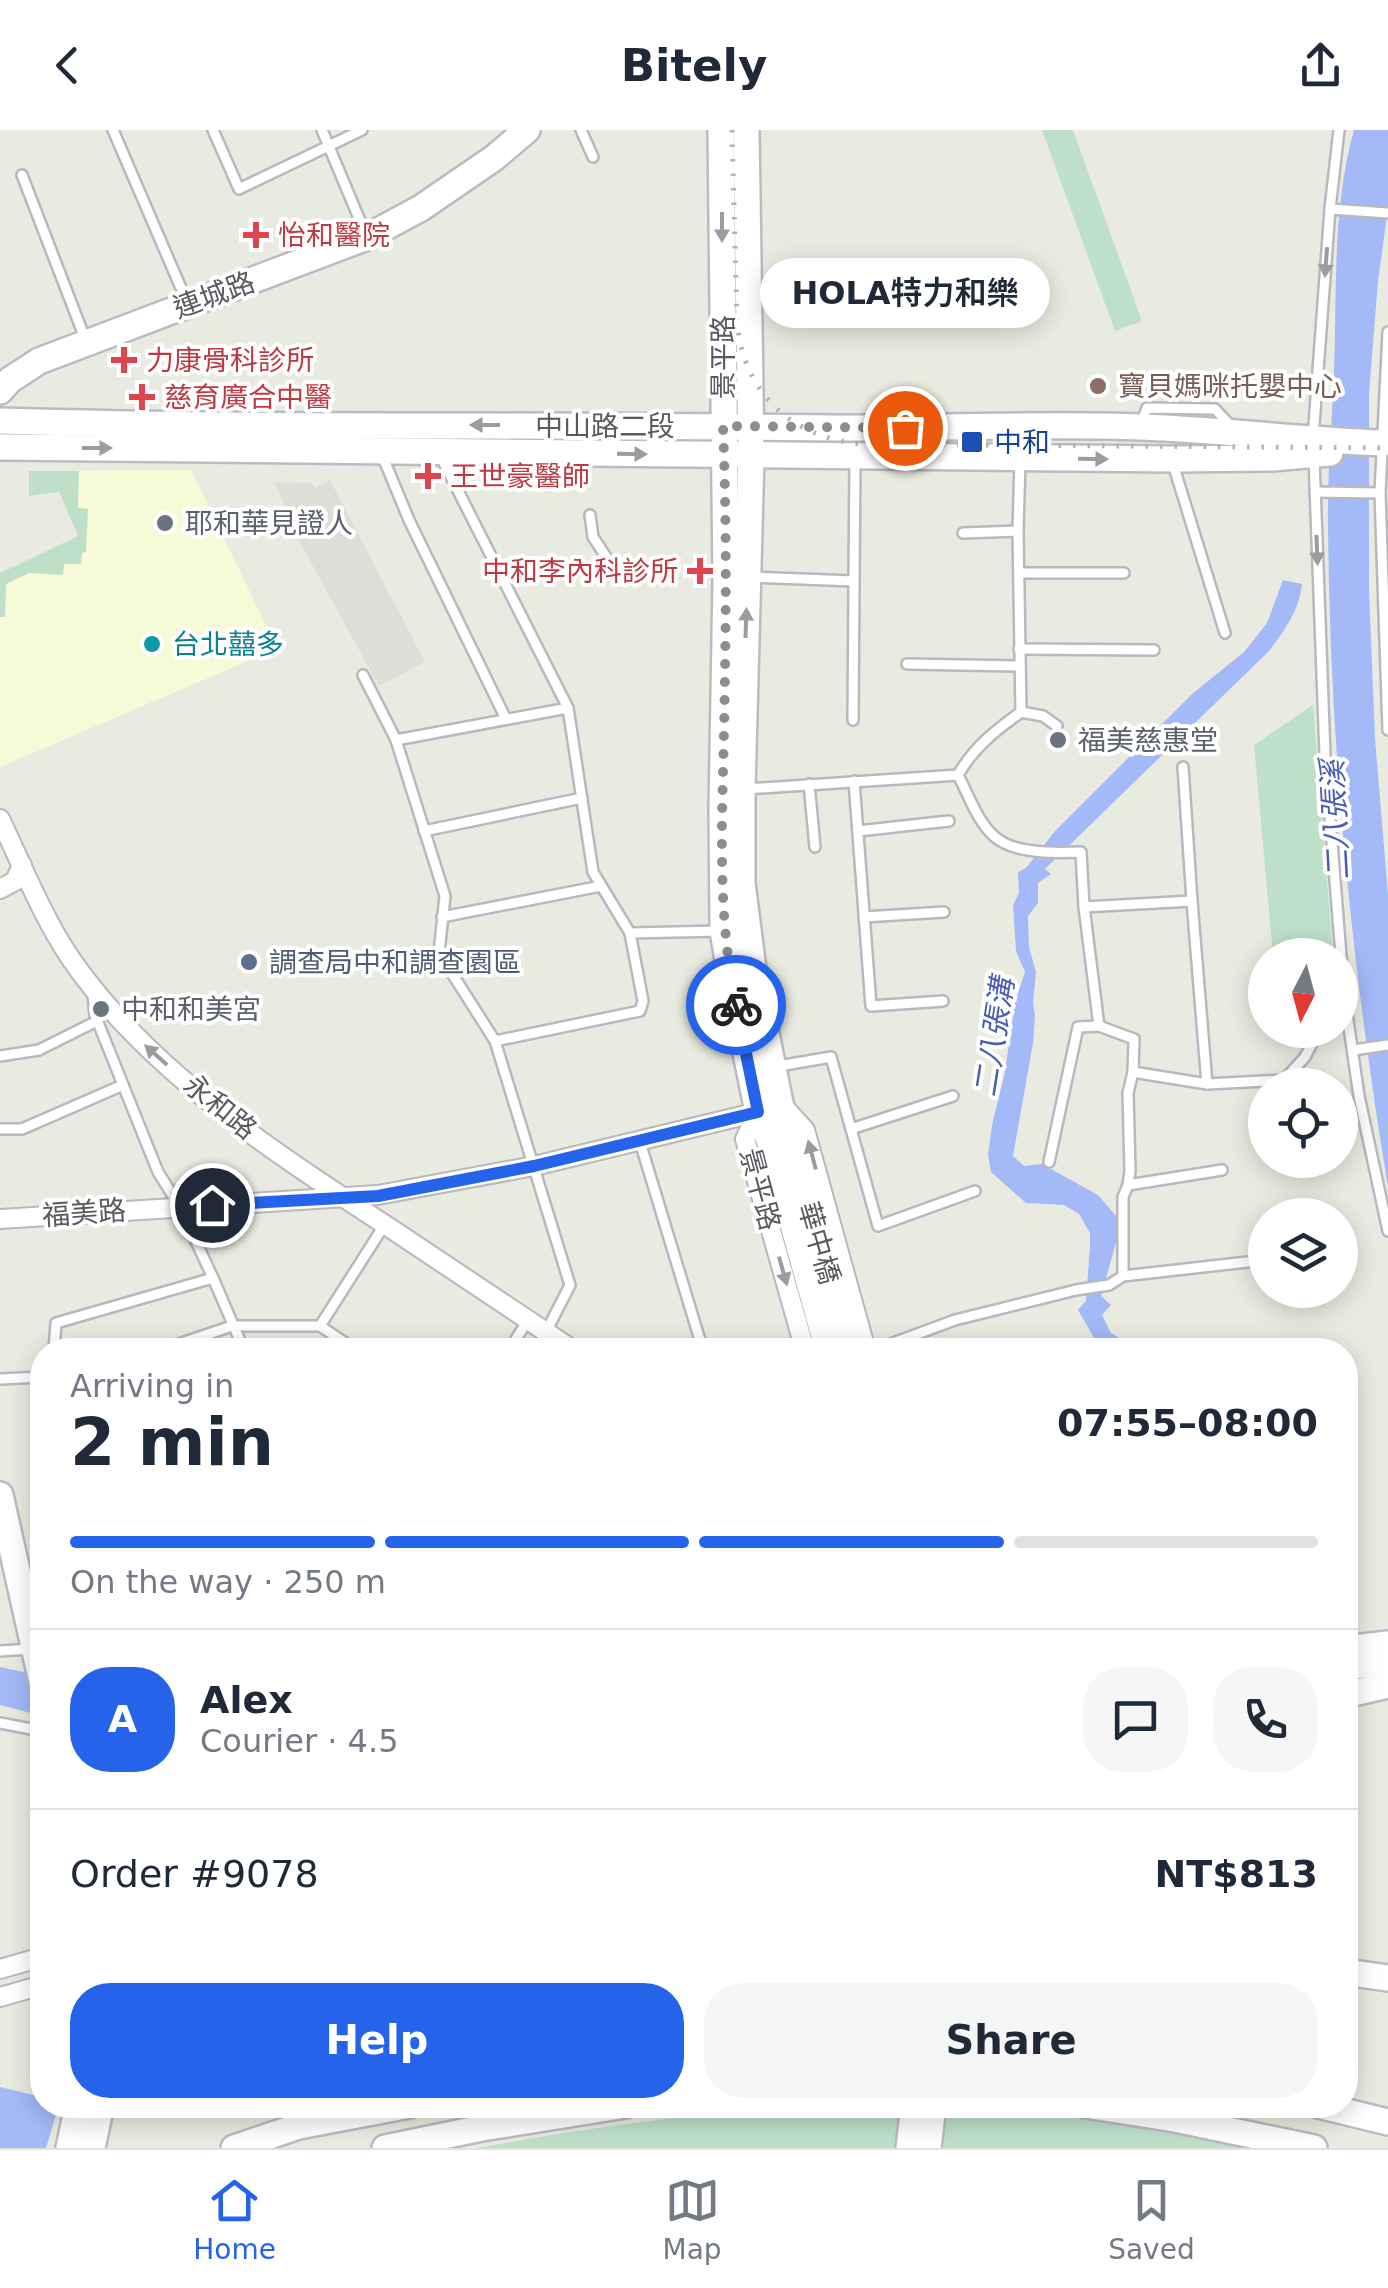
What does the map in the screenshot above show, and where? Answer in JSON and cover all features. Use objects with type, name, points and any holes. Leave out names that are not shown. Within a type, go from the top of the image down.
[{"type":"main road","name":"連城路","points":[[0,391],[39,361],[366,237],[421,208],[494,158],[526,130]]},
{"type":"main road","name":"景平路","points":[[721,130],[726,580],[724,931],[769,1108]]},
{"type":"main road","name":"景平路","points":[[746,130],[751,455],[742,883],[753,968],[773,1067],[769,1108]]},
{"type":"main road","name":"中山路二段","points":[[0,421],[1140,427],[1279,435],[1314,447]]},
{"type":"main road","name":"中山路二段","points":[[0,447],[438,452],[590,461],[724,454],[1173,460],[1272,458],[1314,447],[1385,447]]},
{"type":"main road","name":"華中橋","points":[[769,1108],[845,1338]]},
{"type":"main road","name":"華中橋","points":[[779,1139],[825,1338]]},
{"type":"main road","points":[[0,1495],[30,1627]]},
{"type":"main road","points":[[1358,1647],[1388,1644]]},
{"type":"main road","points":[[1358,1665],[1388,1662]]},
{"type":"main road","points":[[1358,1677],[1388,1673]]},
{"type":"main road","points":[[1358,1692],[1388,1685]]},
{"type":"main road","points":[[1358,1974],[1388,1978]]},
{"type":"main road","points":[[1358,2115],[1388,2122]]},
{"type":"main road","points":[[234,2148],[300,2126],[342,2118]]},
{"type":"main road","points":[[385,2148],[545,2118]]},
{"type":"main road","points":[[906,2148],[910,2118]]},
{"type":"main road","points":[[928,2148],[931,2118]]},
{"type":"main road","points":[[1169,2118],[1314,2148]]},
{"type":"street","name":"永和路","points":[[0,819],[60,942],[93,989],[133,1034],[221,1110],[344,1199],[555,1338]]},
{"type":"street","points":[[0,889],[15,881],[22,865]]},
{"type":"street","name":"福美路","points":[[0,1219],[378,1196],[534,1166],[769,1108]]},
{"type":"street","name":"景平路","points":[[802,1338],[745,1139],[769,1108],[805,1130],[863,1338]]},
{"type":"street","points":[[0,1969],[30,1960]]},
{"type":"street","points":[[0,1997],[30,1988]]},
{"type":"lane","points":[[113,130],[188,304]]},
{"type":"lane","points":[[213,130],[239,189],[362,130]]},
{"type":"lane","points":[[322,130],[366,237]]},
{"type":"lane","points":[[581,130],[593,157]]},
{"type":"lane","points":[[1338,938],[1326,754],[1314,447],[1339,130]]},
{"type":"lane","points":[[22,176],[88,344]]},
{"type":"lane","points":[[1330,209],[1388,213]]},
{"type":"lane","points":[[1388,332],[1380,493],[1388,730]]},
{"type":"lane","points":[[380,451],[409,520],[506,720]]},
{"type":"lane","points":[[438,452],[568,708],[593,872],[630,933],[643,1001],[640,1011],[495,1042]]},
{"type":"lane","points":[[852,720],[855,456]]},
{"type":"lane","points":[[1020,458],[1021,712]]},
{"type":"lane","points":[[1173,460],[1225,633]]},
{"type":"lane","points":[[1315,492],[1380,493]]},
{"type":"lane","points":[[590,515],[593,536],[618,574]]},
{"type":"lane","points":[[963,533],[1018,532]]},
{"type":"lane","points":[[1019,573],[1124,572]]},
{"type":"lane","points":[[748,578],[854,580]]},
{"type":"lane","points":[[1019,649],[1154,650]]},
{"type":"lane","points":[[906,664],[1019,666]]},
{"type":"lane","points":[[363,675],[396,740],[444,896],[438,953],[495,1042],[570,1285],[546,1332]]},
{"type":"lane","points":[[396,740],[568,708]]},
{"type":"lane","points":[[958,775],[991,733],[1021,712],[1042,716],[1057,726]]},
{"type":"lane","points":[[1183,767],[1208,1084]]},
{"type":"lane","points":[[742,790],[958,775]]},
{"type":"lane","points":[[958,775],[996,838],[1025,850],[1081,852],[1099,1026]]},
{"type":"lane","points":[[854,781],[871,1006],[944,1001]]},
{"type":"lane","points":[[809,784],[814,846]]},
{"type":"lane","points":[[424,831],[582,798]]},
{"type":"lane","points":[[858,831],[949,821]]},
{"type":"lane","points":[[442,917],[602,886]]},
{"type":"lane","points":[[1084,907],[1192,900]]},
{"type":"lane","points":[[864,917],[944,912]]},
{"type":"lane","points":[[630,933],[724,931]]},
{"type":"lane","points":[[93,989],[97,1021],[158,1172],[180,1207],[238,1338]]},
{"type":"lane","points":[[0,1056],[39,1050],[97,1021]]},
{"type":"lane","points":[[1049,1162],[1078,1027],[1099,1026],[1134,1040],[1128,1093],[1130,1171],[1123,1196],[1123,1276]]},
{"type":"lane","points":[[1388,1045],[1354,1050],[1359,1096],[1388,1231]]},
{"type":"lane","points":[[1133,1072],[1208,1084],[1284,1080],[1310,1048]]},
{"type":"lane","points":[[773,1067],[831,1057],[878,1226],[975,1191]]},
{"type":"lane","points":[[0,1129],[22,1129],[124,1085]]},
{"type":"lane","points":[[851,1129],[953,1096]]},
{"type":"lane","points":[[640,1141],[698,1338]]},
{"type":"lane","points":[[1128,1185],[1222,1170]]},
{"type":"lane","points":[[320,1326],[385,1224]]},
{"type":"lane","points":[[906,1338],[955,1320],[1110,1285],[1123,1276],[1248,1262]]},
{"type":"lane","points":[[55,1338],[56,1323],[214,1278]]},
{"type":"lane","points":[[517,1338],[528,1320]]},
{"type":"lane","points":[[196,1338],[232,1326],[320,1326],[338,1338]]},
{"type":"lane","points":[[0,1380],[30,1378]]},
{"type":"lane","points":[[0,1651],[30,1649]]},
{"type":"lane","points":[[0,1723],[30,1729]]},
{"type":"lane","points":[[936,2148],[939,2118]]},
{"type":"shaded area","points":[[1042,130],[1073,130],[1142,321],[1115,331]]},
{"type":"shaded area","points":[[191,470],[274,642],[271,651],[0,767],[0,573],[78,536],[59,492],[29,496],[29,471]]},
{"type":"shaded area","points":[[29,471],[79,471],[78,508],[88,509],[86,552],[82,553],[81,564],[64,564],[63,575],[29,573],[6,584],[5,617],[0,617],[0,573],[78,536],[59,492],[29,496]]},
{"type":"shaded area","points":[[330,480],[425,662],[379,686],[298,539],[274,482],[312,483],[315,488]]},
{"type":"shaded area","points":[[1313,705],[1332,938],[1271,938],[1254,745]]},
{"type":"shaded area","points":[[677,2118],[1077,2118],[1154,2127],[1249,2148],[478,2148]]},
{"type":"water","points":[[1354,130],[1388,130],[1388,209],[1369,394],[1369,591],[1375,738],[1388,895],[1388,1187],[1358,975],[1358,938],[1354,938],[1333,695],[1328,490],[1337,250]]},
{"type":"water","points":[[1283,580],[1302,584],[1290,620],[1269,651],[1045,869],[1051,874],[1038,883],[1038,903],[1028,916],[1029,947],[1036,972],[1035,1016],[1013,1156],[1024,1166],[1042,1164],[1098,1195],[1117,1217],[1119,1232],[1101,1296],[1111,1305],[1102,1315],[1111,1333],[1119,1338],[1094,1338],[1078,1310],[1086,1301],[1090,1245],[1090,1233],[1079,1214],[1064,1205],[1026,1203],[991,1172],[988,1155],[1015,1002],[1025,972],[1016,951],[1013,905],[1019,893],[1018,872],[1192,694],[1244,652],[1267,623]]},
{"type":"water","points":[[0,1667],[30,1673],[30,1713],[0,1705]]},
{"type":"water","points":[[0,2087],[30,2094],[30,2118],[55,2118],[46,2148],[0,2148]]},
{"type":"railway","points":[[732,130],[741,347],[750,371],[777,409],[817,434],[867,444],[1388,448]]},
{"type":"way so far","points":[[736,1005],[724,931],[722,876],[726,580],[723,426],[905,428]]},
{"type":"place","name":"怡和醫院","points":[[256,235]]},
{"type":"place","name":"力康骨科診所","points":[[124,360]]},
{"type":"place","name":"寶貝媽咪托嬰中心","points":[[1098,386]]},
{"type":"place","name":"慈育廣合中醫","points":[[142,397]]},
{"type":"place","name":"HOLA特力和樂","points":[[905,428]]},
{"type":"place","name":"中和","points":[[972,442]]},
{"type":"place","name":"王世豪醫師","points":[[428,476]]},
{"type":"place","name":"耶和華見證人","points":[[165,523]]},
{"type":"place","name":"中和李內科診所","points":[[700,571]]},
{"type":"place","name":"台北囍多","points":[[152,644]]},
{"type":"place","name":"福美慈惠堂","points":[[1058,740]]},
{"type":"place","name":"調查局中和調查園區","points":[[249,962]]},
{"type":"place","name":"中和和美宮","points":[[101,1009]]},
{"type":"route","points":[[212,1205],[378,1196],[534,1166],[758,1112],[736,1005]]},
{"type":"water label","name":"二八張溪","points":[[1335,820]]},
{"type":"water label","name":"二八張溝","points":[[994,1037]]}]
